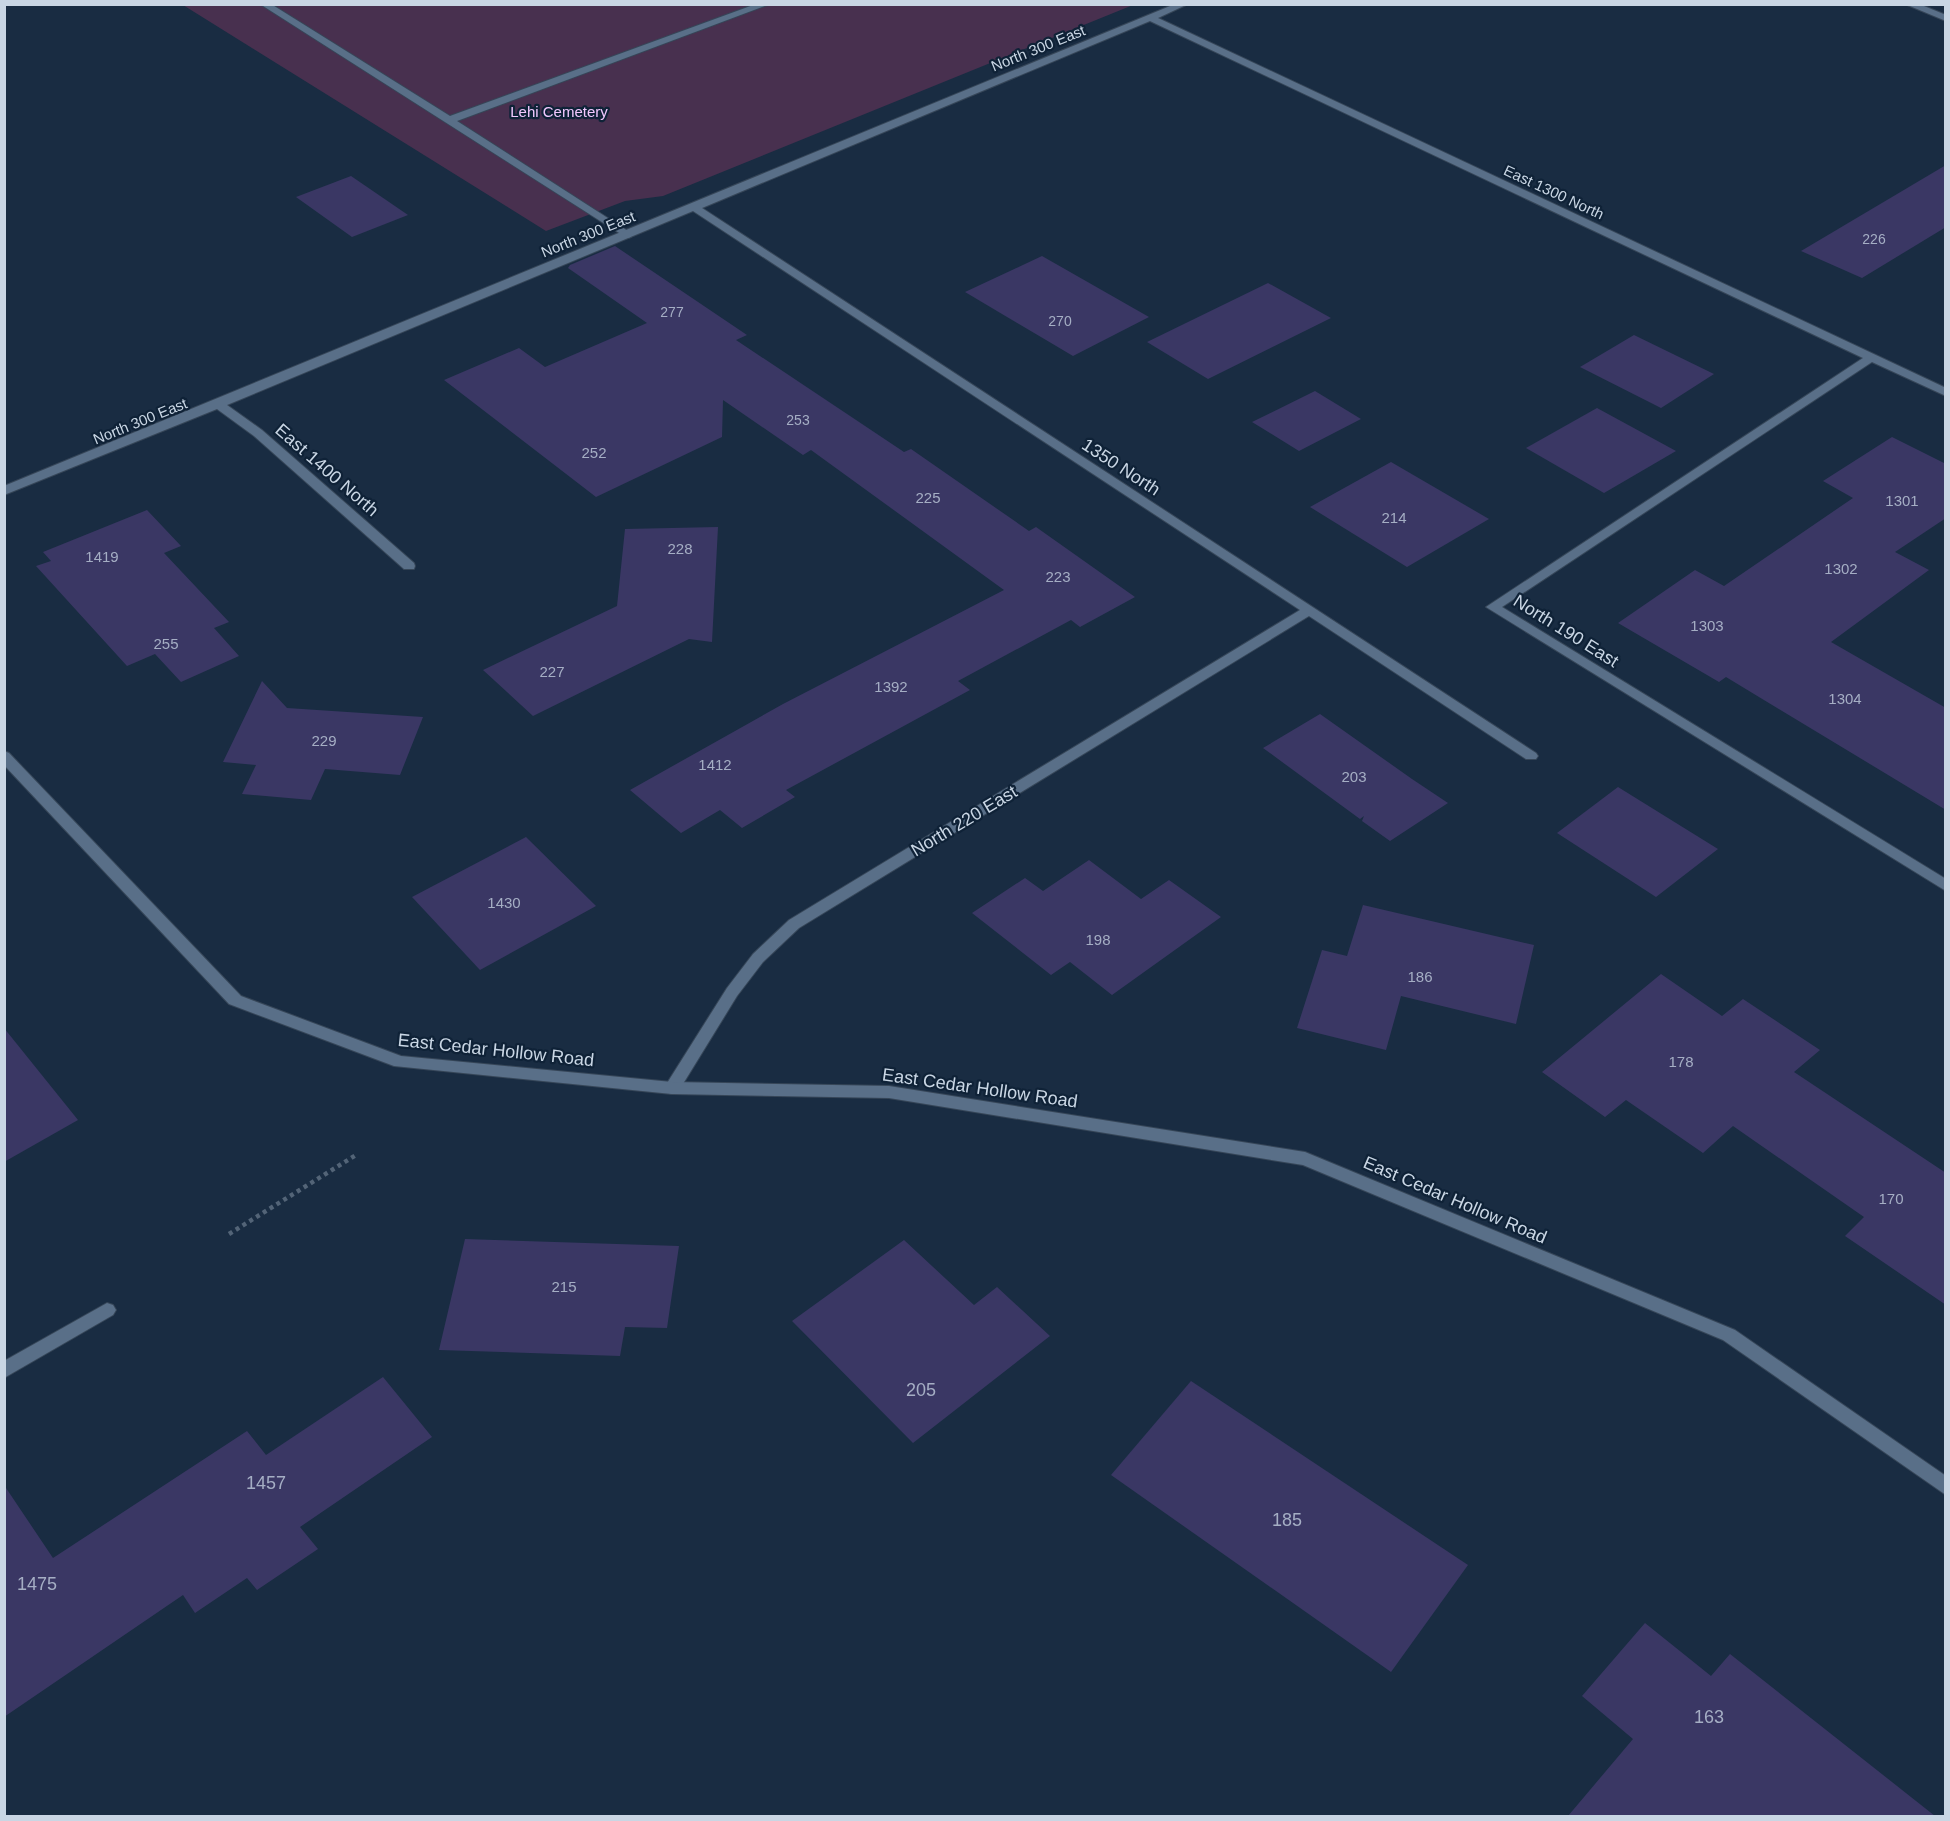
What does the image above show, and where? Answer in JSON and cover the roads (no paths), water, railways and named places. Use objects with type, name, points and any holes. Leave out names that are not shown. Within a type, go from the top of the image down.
[{"type":"street","points":[[264,4],[627,235]]},
{"type":"street","points":[[449,120],[766,4]]},
{"type":"street","name":"North 300 East","points":[[4,491],[220,405],[692,206],[1184,4]]},
{"type":"street","points":[[1909,4],[1946,18]]},
{"type":"street","name":"East 1300 North","points":[[1150,18],[1946,393]]},
{"type":"street","name":"1350 North","points":[[692,206],[1531,756]]},
{"type":"street","name":"North 190 East","points":[[1871,358],[1493,607],[1946,886]]},
{"type":"street","name":"East 1400 North","points":[[220,405],[258,433],[409,566]]},
{"type":"street","name":"North 220 East","points":[[672,1088],[745,975],[758,958],[794,924],[1308,611]]},
{"type":"street","name":"East Cedar Hollow Road","points":[[4,756],[235,1000],[400,1062],[672,1088],[889,1092],[1305,1159],[1730,1335],[1946,1486]]},
{"type":"street","points":[[4,1370],[107,1310]]},
{"type":"park label","name":"Lehi Cemetery","points":[[559,111]]}]
